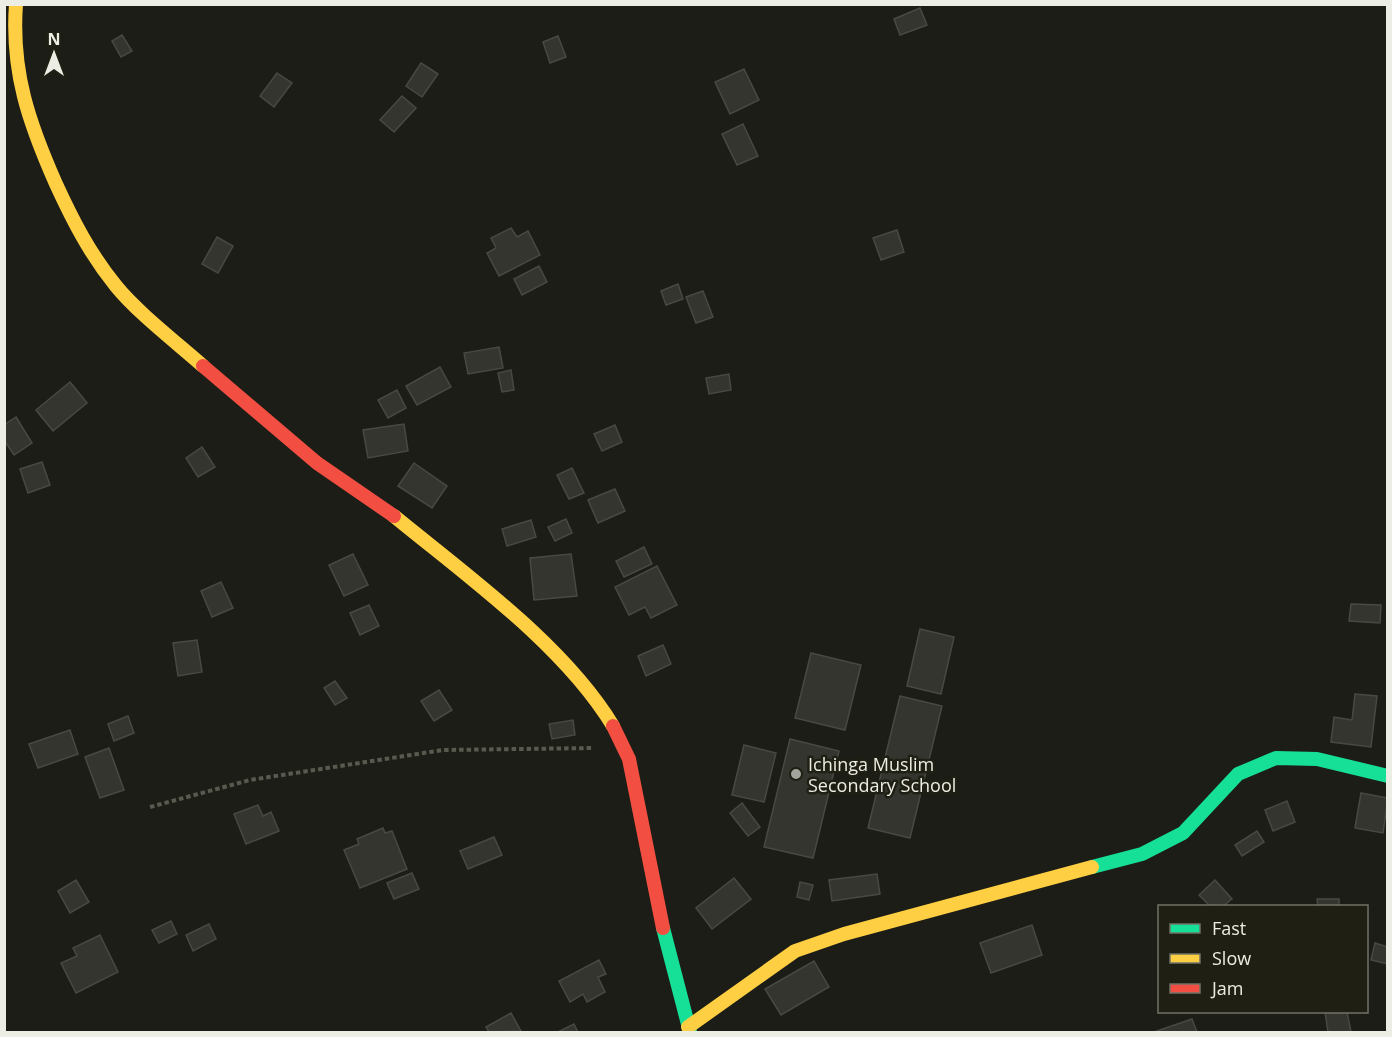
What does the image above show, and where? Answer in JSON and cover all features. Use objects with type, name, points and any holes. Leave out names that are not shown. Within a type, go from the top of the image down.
[{"type":"street","points":[[16,4],[14,29],[19,82],[31,128],[80,237],[117,288],[209,372],[317,463],[375,501],[508,609],[563,662],[612,724],[623,747],[639,804],[675,982],[689,1030],[795,951],[844,933],[1142,854],[1183,833],[1238,774],[1276,758],[1317,759],[1388,776]]},
{"type":"path","points":[[150,807],[250,780],[443,750],[623,747]]},
{"type":"building","points":[[920,8],[927,25],[900,35],[894,19]]},
{"type":"building","points":[[122,35],[132,51],[121,57],[112,41]]},
{"type":"building","points":[[558,36],[566,57],[550,63],[543,42]]},
{"type":"building","points":[[421,63],[438,74],[422,97],[406,86]]},
{"type":"building","points":[[744,69],[759,100],[730,114],[715,82]]},
{"type":"building","points":[[277,73],[292,83],[274,107],[260,96]]},
{"type":"building","points":[[402,96],[416,108],[394,132],[380,120]]},
{"type":"building","points":[[743,124],[758,156],[737,165],[722,134]]},
{"type":"building","points":[[511,228],[517,237],[528,231],[540,255],[499,276],[487,253],[496,248],[491,238]]},
{"type":"building","points":[[897,230],[904,252],[881,260],[873,238]]},
{"type":"building","points":[[217,237],[233,246],[218,273],[202,264]]},
{"type":"building","points":[[539,266],[547,282],[522,295],[514,279]]},
{"type":"building","points":[[678,284],[683,299],[666,305],[661,291]]},
{"type":"building","points":[[703,291],[713,317],[696,323],[686,297]]},
{"type":"building","points":[[499,347],[503,368],[468,374],[464,353]]},
{"type":"building","points":[[440,367],[451,387],[417,405],[406,386]]},
{"type":"building","points":[[511,370],[514,390],[502,392],[498,373]]},
{"type":"building","points":[[729,374],[731,390],[709,394],[706,378]]},
{"type":"building","points":[[70,382],[87,403],[53,431],[36,410]]},
{"type":"building","points":[[397,390],[406,408],[388,418],[378,400]]},
{"type":"building","points":[[16,417],[32,443],[14,455],[4,440],[4,425]]},
{"type":"building","points":[[404,424],[408,451],[368,458],[363,430]]},
{"type":"building","points":[[615,425],[622,442],[602,451],[594,434]]},
{"type":"building","points":[[202,447],[215,467],[198,477],[186,458]]},
{"type":"building","points":[[42,462],[50,485],[28,493],[20,469]]},
{"type":"building","points":[[414,463],[447,486],[432,508],[398,486]]},
{"type":"building","points":[[572,468],[584,493],[569,499],[557,475]]},
{"type":"building","points":[[615,489],[625,511],[598,523],[588,500]]},
{"type":"building","points":[[566,519],[572,533],[555,541],[548,527]]},
{"type":"building","points":[[531,520],[536,537],[507,546],[502,529]]},
{"type":"building","points":[[644,547],[652,564],[624,577],[616,561]]},
{"type":"building","points":[[353,554],[368,585],[344,596],[329,565]]},
{"type":"building","points":[[571,554],[577,596],[534,600],[530,558]]},
{"type":"building","points":[[657,566],[677,605],[651,618],[645,607],[629,615],[615,587]]},
{"type":"building","points":[[221,582],[233,608],[212,617],[201,591]]},
{"type":"building","points":[[1351,604],[1381,605],[1380,623],[1349,621]]},
{"type":"building","points":[[369,605],[379,626],[360,635],[350,613]]},
{"type":"building","points":[[920,629],[954,637],[941,694],[907,686]]},
{"type":"building","points":[[197,640],[202,672],[178,676],[173,643]]},
{"type":"building","points":[[663,645],[671,664],[646,676],[638,656]]},
{"type":"building","points":[[811,653],[861,665],[845,730],[795,718]]},
{"type":"building","points":[[335,681],[347,698],[335,705],[324,688]]},
{"type":"building","points":[[439,690],[452,710],[434,721],[421,701]]},
{"type":"building","points":[[1355,694],[1377,696],[1371,747],[1331,742],[1334,717],[1352,720]]},
{"type":"building","points":[[900,696],[942,706],[910,838],[868,828]]},
{"type":"building","points":[[128,716],[134,733],[114,741],[108,724]]},
{"type":"building","points":[[573,720],[575,735],[552,739],[549,724]]},
{"type":"building","points":[[70,730],[78,754],[38,768],[29,744]]},
{"type":"building","points":[[790,739],[839,751],[813,858],[764,847]]},
{"type":"building","points":[[744,745],[776,753],[764,802],[732,795]]},
{"type":"building","points":[[109,748],[124,790],[100,798],[85,757]]},
{"type":"building","points":[[1361,793],[1388,798],[1383,833],[1355,828]]},
{"type":"building","points":[[1287,801],[1295,822],[1273,831],[1265,810]]},
{"type":"building","points":[[742,803],[760,827],[748,836],[730,813]]},
{"type":"building","points":[[258,805],[263,816],[271,812],[279,831],[246,844],[234,814]]},
{"type":"building","points":[[383,828],[385,833],[392,831],[407,869],[360,888],[344,850],[359,844],[357,839]]},
{"type":"building","points":[[1257,831],[1264,842],[1242,856],[1235,845]]},
{"type":"building","points":[[494,837],[502,855],[468,869],[460,851]]},
{"type":"building","points":[[412,873],[419,889],[394,899],[387,883]]},
{"type":"building","points":[[877,874],[880,894],[832,901],[829,880]]},
{"type":"building","points":[[734,878],[751,899],[712,929],[696,908]]},
{"type":"building","points":[[76,880],[89,902],[70,913],[58,891]]},
{"type":"building","points":[[1215,880],[1232,899],[1224,905],[1209,905],[1199,895]]},
{"type":"building","points":[[800,882],[813,885],[809,900],[797,897]]},
{"type":"building","points":[[1317,899],[1339,899],[1339,905],[1318,905]]},
{"type":"building","points":[[171,921],[177,934],[159,943],[152,930]]},
{"type":"building","points":[[209,924],[216,939],[193,951],[186,935]]},
{"type":"building","points":[[1032,925],[1042,955],[991,973],[980,943]]},
{"type":"building","points":[[100,935],[118,972],[76,993],[61,963],[77,956],[73,948]]},
{"type":"building","points":[[1375,943],[1388,947],[1388,964],[1371,960]]},
{"type":"building","points":[[599,960],[606,974],[598,977],[605,992],[587,1002],[583,994],[570,1002],[559,981]]},
{"type":"building","points":[[814,961],[829,987],[781,1015],[765,989]]},
{"type":"building","points":[[511,1013],[521,1031],[489,1032],[486,1027]]},
{"type":"building","points":[[1325,1013],[1347,1013],[1351,1032],[1328,1032]]},
{"type":"building","points":[[1192,1019],[1197,1032],[1154,1032]]},
{"type":"building","points":[[574,1024],[578,1032],[558,1032]]},
{"type":"traffic: fast","points":[[1092,867],[1142,854],[1183,833],[1238,774],[1276,758],[1317,759],[1388,776]]},
{"type":"traffic: fast","points":[[663,928],[690,1032]]},
{"type":"traffic: slow","points":[[16,4],[16,52],[24,97],[46,162],[62,198],[90,249],[116,286],[146,317],[203,366]]},
{"type":"traffic: slow","points":[[394,516],[482,587],[541,640],[593,696],[613,726]]},
{"type":"traffic: slow","points":[[688,1027],[795,951],[844,934],[1092,867]]},
{"type":"traffic: jam","points":[[203,366],[317,463],[394,516]]},
{"type":"traffic: jam","points":[[613,726],[629,759],[663,928]]},
{"type":"place","name":"Ichinga Muslim Secondary School","points":[[796,774]]}]
